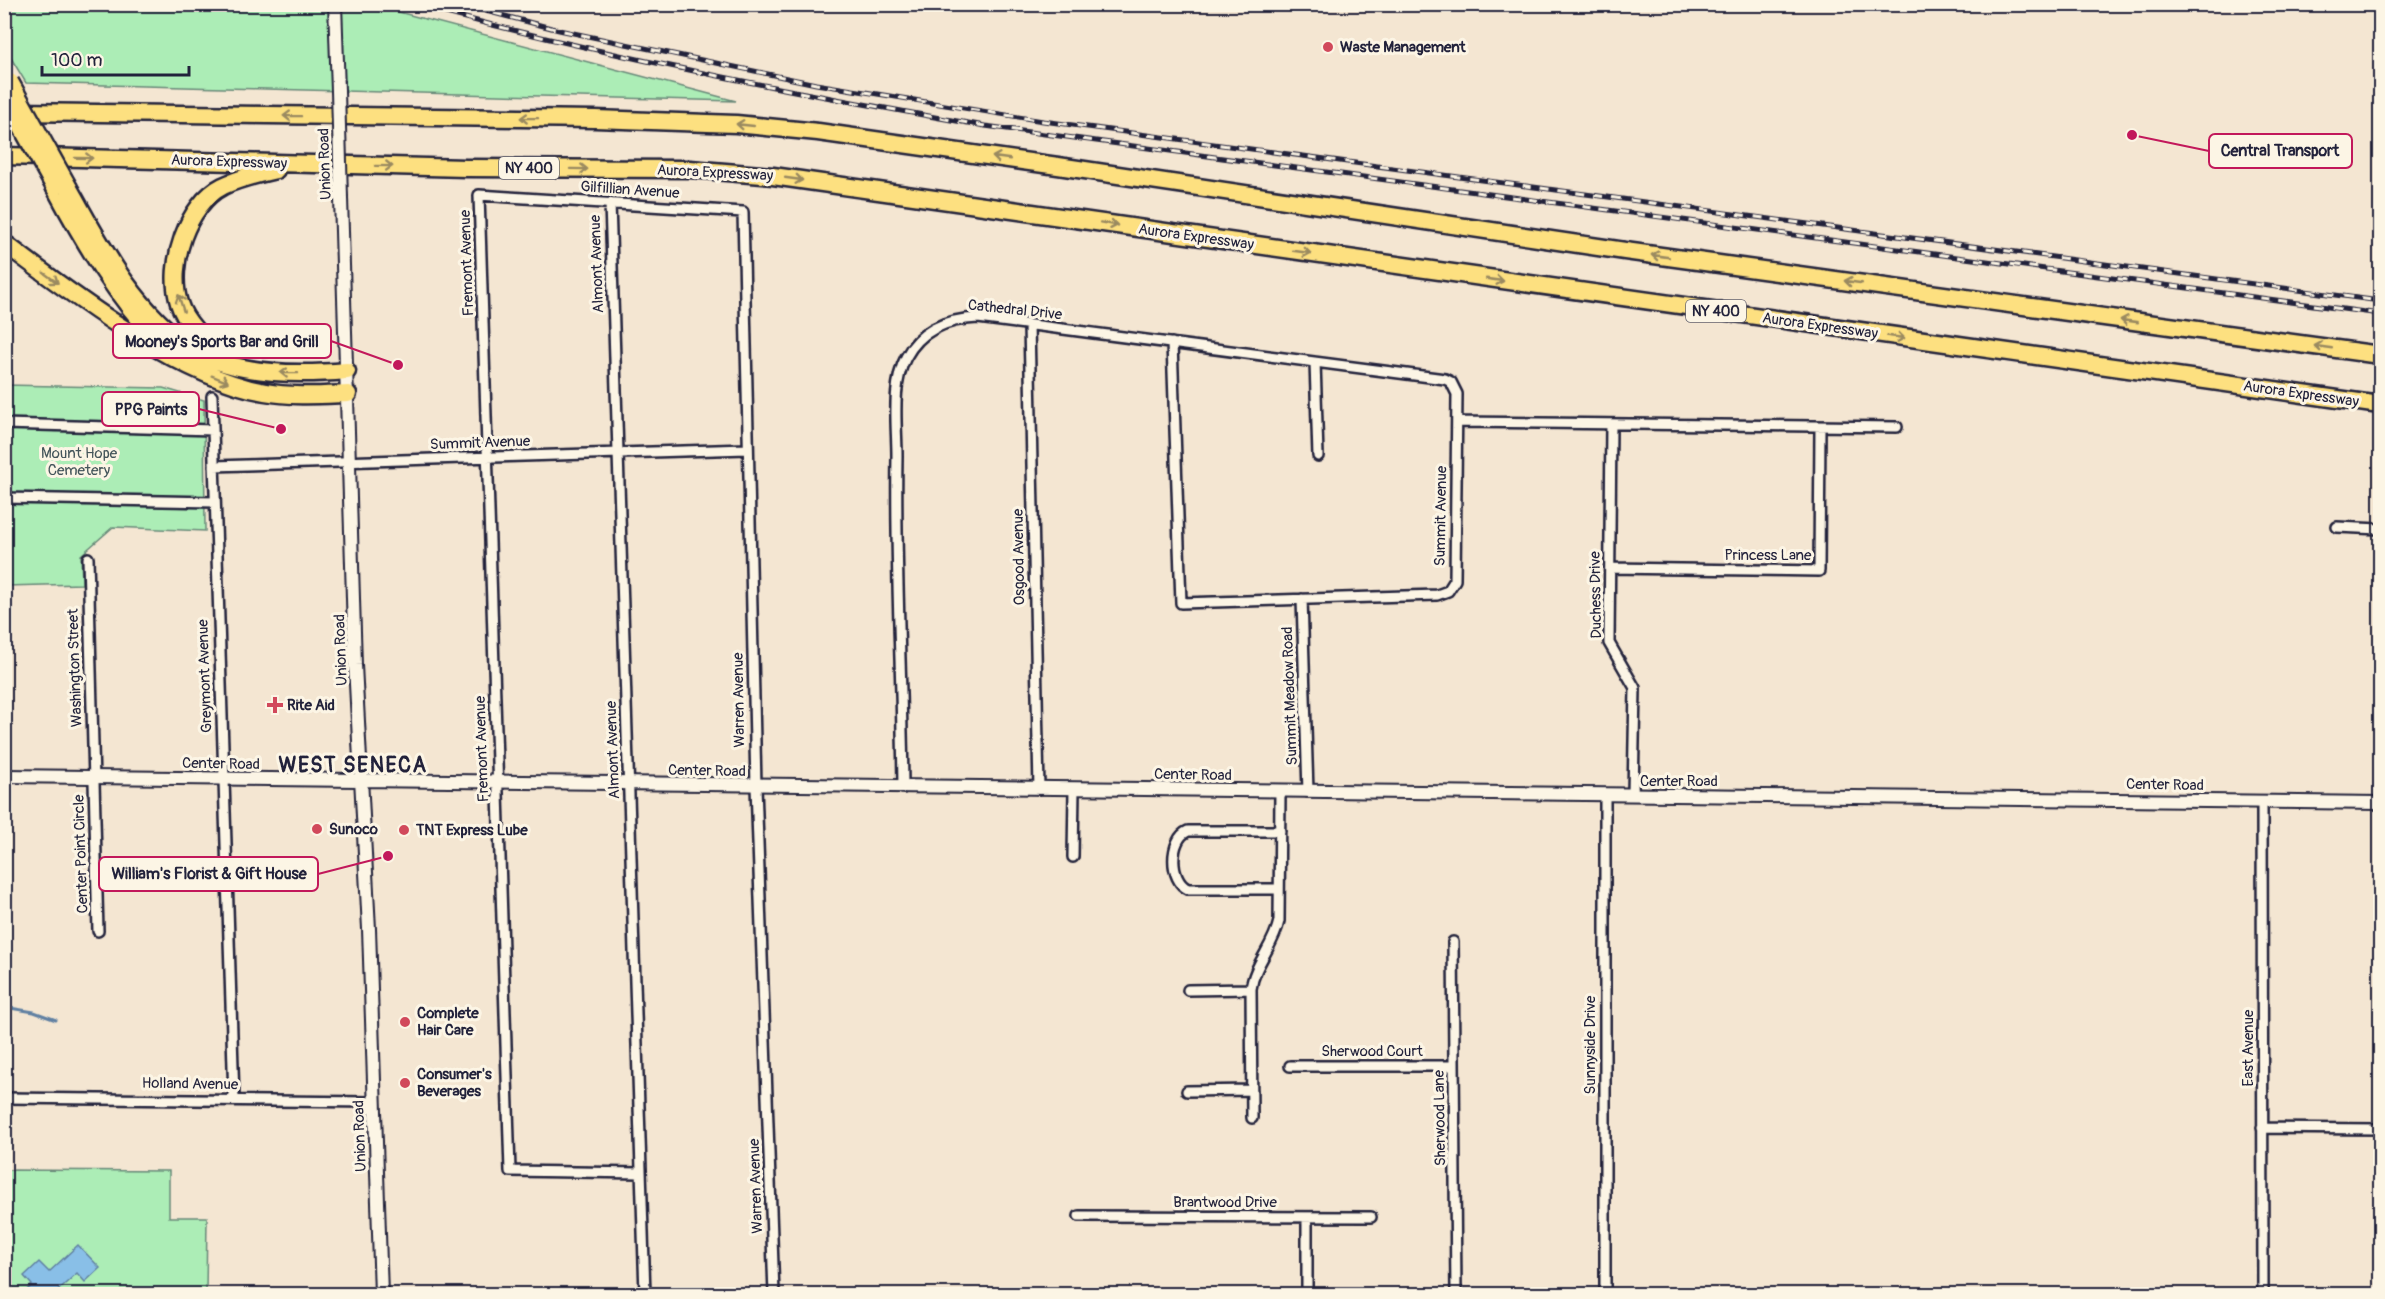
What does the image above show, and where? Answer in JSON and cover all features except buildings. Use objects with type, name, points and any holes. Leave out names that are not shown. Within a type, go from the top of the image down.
[{"type":"highway","points":[[6,83],[109,279],[140,321],[177,359]]},
{"type":"highway","points":[[4,111],[595,119],[748,125],[1036,163],[1626,251],[2380,356]]},
{"type":"highway","name":"Aurora Expressway","points":[[4,156],[298,164],[690,170],[773,176],[2380,405]]},
{"type":"highway","points":[[230,364],[187,319],[178,302],[176,273],[179,246],[192,218],[204,200],[222,187],[249,176],[298,164]]},
{"type":"highway","points":[[62,188],[129,287],[165,328],[195,351],[230,364],[271,373],[347,371]]},
{"type":"highway","points":[[4,243],[100,312],[177,359],[222,381],[266,392],[348,394]]},
{"type":"main road","name":"Union Road","points":[[335,9],[356,665],[381,1294]]},
{"type":"main road","name":"Center Road","points":[[4,776],[2380,803]]},
{"type":"street","name":"Gilfillian Avenue","points":[[479,195],[743,212]]},
{"type":"street","name":"Fremont Avenue","points":[[479,195],[510,1171],[641,1173]]},
{"type":"street","name":"Almont Avenue","points":[[610,203],[645,1294]]},
{"type":"street","name":"Warren Avenue","points":[[743,212],[756,786],[774,1294]]},
{"type":"street","name":"Cathedral Drive","points":[[903,788],[896,497],[898,385],[906,357],[924,335],[953,320],[978,318],[1444,379],[1450,382],[1457,394],[1457,422]]},
{"type":"street","name":"Osgood Avenue","points":[[1029,325],[1039,789]]},
{"type":"street","name":"Summit Avenue","points":[[1172,343],[1181,603],[1437,595],[1448,591],[1453,586],[1457,422]]},
{"type":"street","points":[[1315,362],[1318,456]]},
{"type":"street","name":"Greymont Avenue","points":[[212,396],[234,1099]]},
{"type":"street","points":[[1457,422],[1897,427]]},
{"type":"street","points":[[4,424],[213,430]]},
{"type":"street","name":"Duchess Drive","points":[[1611,424],[1609,643],[1635,688],[1633,795]]},
{"type":"street","name":"Princess Lane","points":[[1610,568],[1819,571],[1820,427]]},
{"type":"street","name":"Summit Avenue","points":[[214,466],[747,449]]},
{"type":"street","points":[[4,498],[215,502]]},
{"type":"street","points":[[2337,527],[2380,529]]},
{"type":"street","name":"Washington Street","points":[[88,558],[93,777]]},
{"type":"street","name":"Summit Meadow Road","points":[[1302,599],[1308,792]]},
{"type":"street","name":"Center Point Circle","points":[[93,777],[98,931]]},
{"type":"street","points":[[1073,857],[1074,789]]},
{"type":"street","points":[[1252,1118],[1252,977],[1276,937],[1280,791]]},
{"type":"street","name":"Sunnyside Drive","points":[[1605,795],[1605,1294]]},
{"type":"street","name":"East Avenue","points":[[2262,801],[2263,1294]]},
{"type":"street","points":[[1279,889],[1188,889],[1180,885],[1175,878],[1176,841],[1180,834],[1188,831],[1280,831]]},
{"type":"street","name":"Sherwood Lane","points":[[1453,942],[1456,1294]]},
{"type":"street","points":[[1188,990],[1251,989]]},
{"type":"street","name":"Sherwood Court","points":[[1290,1066],[1454,1066]]},
{"type":"street","points":[[1187,1091],[1252,1090]]},
{"type":"street","name":"Holland Avenue","points":[[4,1098],[374,1102]]},
{"type":"street","points":[[2262,1128],[2380,1129]]},
{"type":"street","name":"Brantwood Drive","points":[[1078,1216],[1371,1217]]},
{"type":"street","points":[[1307,1217],[1307,1294]]},
{"type":"green space","points":[[4,5],[372,5],[736,101],[26,83],[5,48]]},
{"type":"green space","name":"Mount Hope Cemetery","points":[[4,385],[163,388],[204,400],[205,531],[113,527],[81,555],[82,584],[5,586]]},
{"type":"green space","points":[[5,1170],[169,1171],[169,1217],[207,1217],[206,1294],[5,1294]]},
{"type":"water","points":[[78,1245],[100,1268],[85,1282],[77,1273],[54,1294],[23,1294],[32,1285],[24,1276],[39,1262],[49,1272]]},
{"type":"waterway","points":[[4,1007],[34,1012],[56,1020]]},
{"type":"railway","points":[[413,4],[484,23],[697,72],[985,126],[2380,314]]},
{"type":"railway","points":[[459,4],[559,30],[816,84],[1043,121],[2380,301]]},
{"type":"place","name":"Waste Management","points":[[1328,47]]},
{"type":"place","name":"Central Transport","points":[[2132,135]]},
{"type":"place","name":"Mooney's Sports Bar and Grill","points":[[398,365]]},
{"type":"place","name":"PPG Paints","points":[[281,429]]},
{"type":"place","name":"Rite Aid","points":[[275,705]]},
{"type":"place","name":"Sunoco","points":[[317,829]]},
{"type":"place","name":"TNT Express Lube","points":[[404,830]]},
{"type":"place","name":"William's Florist & Gift House","points":[[388,856]]},
{"type":"place","name":"Complete Hair Care","points":[[405,1022]]},
{"type":"place","name":"Consumer's Beverages","points":[[405,1083]]},
{"type":"district","name":"WEST SENECA","points":[[353,765]]}]
